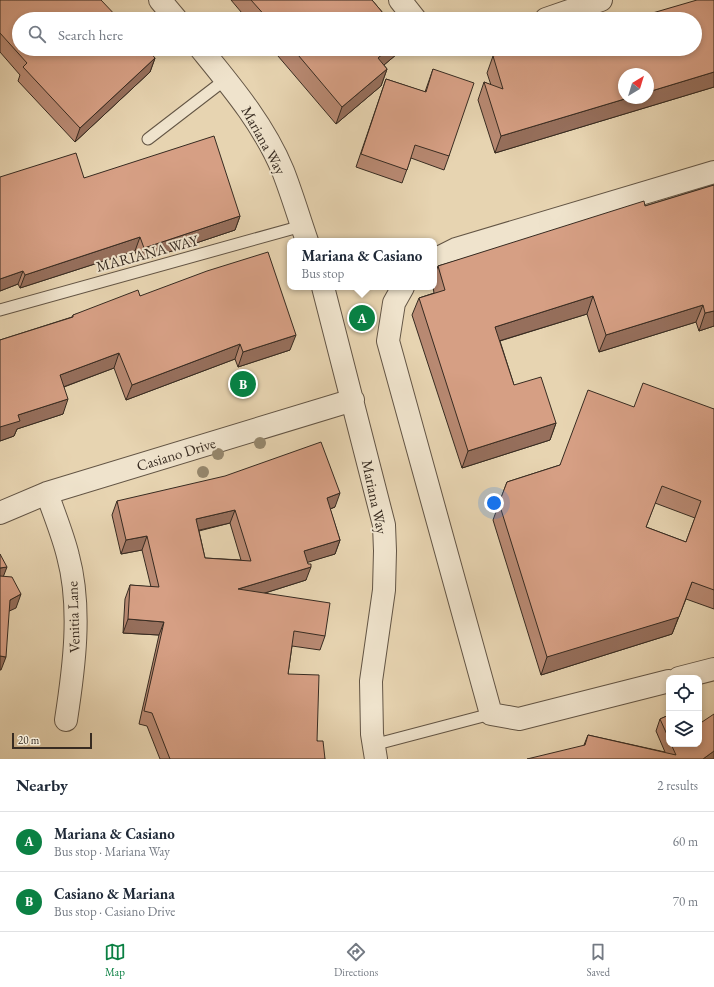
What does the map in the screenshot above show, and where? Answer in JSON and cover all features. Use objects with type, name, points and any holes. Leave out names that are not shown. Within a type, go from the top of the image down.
[{"type":"street","points":[[160,0],[170,12]]},
{"type":"street","points":[[400,0],[409,12]]},
{"type":"street","points":[[566,12],[601,0]]},
{"type":"street","name":"Mariana Way","points":[[207,56],[226,79],[256,121],[282,170],[304,234]]},
{"type":"street","points":[[437,258],[456,249],[714,172]]},
{"type":"street","name":"Mariana Way","points":[[323,290],[353,400],[384,525],[384,590],[371,681],[374,752]]},
{"type":"street","points":[[401,290],[394,303],[388,342],[491,714],[519,719],[666,682]]},
{"type":"street","name":"Casiano Drive","points":[[0,512],[47,493],[353,400]]},
{"type":"street","name":"Venitia Lane","points":[[47,493],[69,557],[75,592],[74,667],[66,720]]},
{"type":"street","points":[[691,675],[714,669]]},
{"type":"lane","points":[[148,139],[226,79]]},
{"type":"lane","name":"MARIANA WAY","points":[[288,238],[304,234]]},
{"type":"lane","name":"MARIANA WAY","points":[[0,310],[287,238]]},
{"type":"lane","points":[[374,752],[491,714]]},
{"type":"building","points":[[0,0],[101,0],[112,12],[12,12],[12,46],[0,33]]},
{"type":"building","points":[[251,0],[372,0],[382,12],[262,12]]},
{"type":"building","points":[[697,0],[714,0],[714,72],[654,90],[654,68],[618,68],[618,101],[501,136],[484,82],[503,89],[493,56],[702,56],[702,12],[656,12]]},
{"type":"building","points":[[21,56],[153,56],[155,58],[80,128],[23,67],[27,63]]},
{"type":"building","points":[[299,56],[380,56],[378,58],[387,69],[342,107]]},
{"type":"building","points":[[433,69],[474,83],[449,156],[415,145],[407,170],[361,154],[386,79],[426,92]]},
{"type":"building","points":[[214,136],[240,216],[144,248],[140,237],[25,275],[23,271],[0,279],[0,177],[76,153],[84,178]]},
{"type":"building","points":[[714,185],[714,311],[705,313],[703,305],[606,335],[593,296],[495,327],[514,385],[541,377],[556,423],[468,451],[419,298],[445,290],[438,266],[644,201],[645,206]]},
{"type":"building","points":[[268,252],[296,335],[243,352],[240,344],[132,385],[119,353],[60,375],[68,399],[18,415],[20,421],[0,427],[0,340],[73,317],[73,315],[138,290],[140,296],[207,271]]},
{"type":"building","points":[[643,383],[714,409],[714,590],[692,582],[679,617],[547,657],[499,503],[507,482],[560,465],[588,390],[634,407]],"holes":[[[662,486],[701,501],[686,542],[646,527]]]},
{"type":"building","points":[[321,442],[340,493],[327,498],[340,540],[304,551],[308,564],[311,564],[311,567],[238,589],[330,603],[325,636],[294,631],[288,674],[319,675],[317,741],[323,741],[325,759],[170,759],[152,713],[144,711],[164,622],[128,619],[130,585],[159,587],[147,536],[126,540],[117,501],[225,476]],"holes":[[[235,510],[251,561],[205,558],[196,519]]]},
{"type":"building","points":[[0,554],[7,567],[0,568]]},
{"type":"building","points":[[0,576],[12,577],[21,594],[10,600],[6,657],[0,656]]},
{"type":"building","points":[[714,714],[714,751],[703,759],[527,759],[585,745],[588,735],[676,755],[672,747],[702,747],[702,722]]},
{"type":"building","points":[[666,716],[666,732],[660,719]]},
{"type":"place","name":"Mariana & Casiano","points":[[362,318]]},
{"type":"place","name":"Casiano & Mariana","points":[[243,384]]}]
